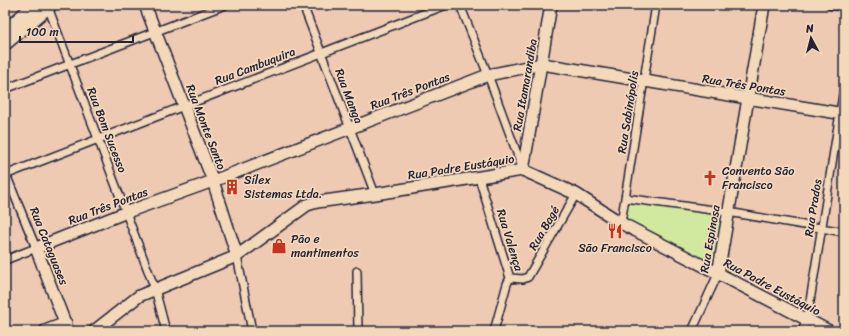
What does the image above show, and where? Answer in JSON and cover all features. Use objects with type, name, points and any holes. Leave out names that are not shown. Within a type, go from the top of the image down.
[{"type":"main road","points":[[5,30],[34,5]]},
{"type":"main road","name":"Rua Monte Santo","points":[[145,5],[213,181],[237,256]]},
{"type":"main road","name":"Rua Itamarandiba","points":[[523,170],[551,5]]},
{"type":"main road","name":"Rua Espinosa","points":[[718,274],[764,5]]},
{"type":"main road","points":[[5,44],[50,6]]},
{"type":"main road","name":"Rua Três Pontas","points":[[36,248],[488,75],[542,64],[842,114]]},
{"type":"main road","name":"Rua Padre Eustáquio","points":[[94,331],[139,296],[237,256],[307,205],[317,202],[523,170],[576,194],[621,223],[829,331]]},
{"type":"main road","name":"Rua Cataguases","points":[[36,248],[67,327]]},
{"type":"main road","points":[[45,331],[67,327]]},
{"type":"street","points":[[5,89],[225,5]]},
{"type":"street","name":"Rua Manga","points":[[303,5],[320,53],[375,194]]},
{"type":"street","name":"Rua Cambuquira","points":[[5,174],[446,5]]},
{"type":"street","points":[[460,5],[523,170]]},
{"type":"street","name":"Rua Sabinópolis","points":[[621,223],[656,5]]},
{"type":"street","points":[[830,5],[844,7]]},
{"type":"street","name":"Rua Bom Sucesso","points":[[50,6],[155,289],[166,331]]},
{"type":"street","name":"Rua Prados","points":[[802,331],[806,320],[842,114],[844,88]]},
{"type":"street","name":"Rua Cataguases","points":[[5,174],[36,248]]},
{"type":"street","name":"Rua Valença","points":[[479,178],[510,278],[494,331]]},
{"type":"street","name":"Rua Bagé","points":[[510,278],[523,279],[528,277],[576,194]]},
{"type":"street","points":[[625,198],[728,212],[844,232]]},
{"type":"street","name":"Rua Três Pontas","points":[[5,260],[36,248]]},
{"type":"street","name":"Rua Monte Santo","points":[[237,256],[252,331]]},
{"type":"street","points":[[357,271],[358,331]]},
{"type":"street","name":"Rua Espinosa","points":[[692,331],[718,274]]},
{"type":"green space","points":[[625,198],[728,212],[718,274],[621,223]]},
{"type":"place","name":"Convento São Francisco","points":[[710,178]]},
{"type":"place","name":"Sílex Sistemas Ltda.","points":[[232,187]]},
{"type":"place","name":"São Francisco","points":[[615,231]]},
{"type":"place","name":"Pão e mantimentos","points":[[279,246]]}]
